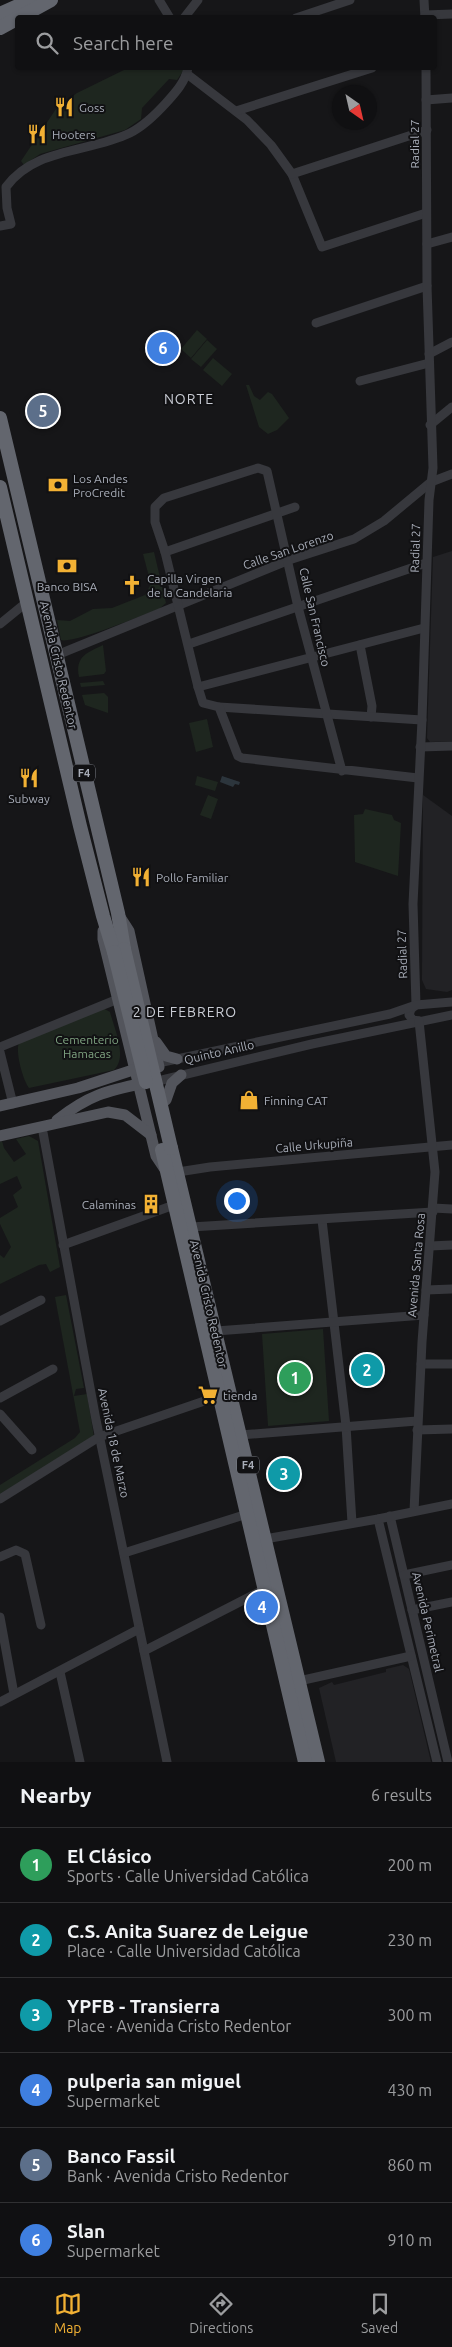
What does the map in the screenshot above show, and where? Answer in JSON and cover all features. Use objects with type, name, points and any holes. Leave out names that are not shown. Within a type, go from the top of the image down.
[{"type":"highway","points":[[0,14],[31,0]]},
{"type":"highway","points":[[24,15],[51,0]]},
{"type":"highway","points":[[0,28],[15,20]]},
{"type":"highway","name":"Avenida Cristo Redentor","points":[[0,418],[118,913],[119,951]]},
{"type":"highway","name":"Avenida Cristo Redentor","points":[[0,487],[103,916],[119,951],[166,1149],[191,1227],[318,1762]]},
{"type":"highway","name":"Avenida Cristo Redentor","points":[[173,1170],[174,1206],[306,1762]]},
{"type":"main road","name":"Avenida Cristo Redentor","points":[[103,916],[103,939],[156,1156],[173,1170],[177,1150],[129,931],[118,913]]},
{"type":"main road","points":[[128,1038],[136,1051],[144,1054],[150,1047],[151,1031]]},
{"type":"main road","points":[[151,1031],[163,1053],[177,1059]]},
{"type":"main road","points":[[118,1076],[126,1062],[128,1038]]},
{"type":"main road","name":"Quinto Anillo","points":[[0,1106],[118,1076],[158,1063]]},
{"type":"main road","points":[[166,1100],[172,1083],[181,1075]]},
{"type":"main road","name":"Quinto Anillo","points":[[0,1136],[47,1126],[77,1104],[94,1095],[162,1080]]},
{"type":"main road","points":[[144,1106],[147,1088],[152,1086],[156,1086],[166,1100]]},
{"type":"main road","points":[[47,1126],[95,1114],[118,1113],[125,1115],[151,1135]]},
{"type":"street","points":[[159,0],[168,15]]},
{"type":"street","points":[[186,15],[198,0]]},
{"type":"street","points":[[305,15],[350,0]]},
{"type":"street","points":[[424,0],[425,15]]},
{"type":"street","points":[[437,15],[452,14]]},
{"type":"street","points":[[236,111],[366,70]]},
{"type":"street","name":"Radial 27","points":[[419,1022],[413,1020],[409,1014],[416,1005],[413,904],[422,720],[426,563],[433,468],[430,425],[427,286],[426,70]]},
{"type":"street","points":[[0,226],[11,224],[3,209],[6,188],[21,171],[39,160],[134,131],[177,91],[187,71],[236,111],[265,138],[292,174],[322,247],[426,213]]},
{"type":"street","points":[[426,100],[452,98]]},
{"type":"street","points":[[292,174],[427,130]]},
{"type":"street","points":[[427,244],[452,237]]},
{"type":"street","points":[[316,323],[427,286]]},
{"type":"street","points":[[360,381],[429,358],[452,342]]},
{"type":"street","points":[[430,425],[452,407]]},
{"type":"street","name":"Calle San Francisco","points":[[165,552],[154,514],[158,502],[164,498],[258,468],[264,469],[268,475],[278,513],[298,607],[342,771]]},
{"type":"street","name":"Calle San Lorenzo","points":[[57,654],[289,560],[332,548],[369,531],[432,482],[452,474]]},
{"type":"street","points":[[295,507],[165,552],[203,702],[219,707],[422,720]]},
{"type":"street","points":[[189,644],[426,563]]},
{"type":"street","points":[[0,624],[27,602]]},
{"type":"street","points":[[198,687],[424,628]]},
{"type":"street","points":[[360,645],[372,706],[371,717]]},
{"type":"street","points":[[219,707],[236,752],[242,758],[342,771],[418,778]]},
{"type":"street","points":[[420,747],[452,746]]},
{"type":"street","points":[[0,1047],[118,999]]},
{"type":"street","name":"Quinto Anillo","points":[[158,1063],[365,1019],[416,1005],[452,1002]]},
{"type":"street","name":"Quinto Anillo","points":[[162,1080],[452,1015]]},
{"type":"street","name":"Avenida Santa Rosa","points":[[414,1511],[424,1315],[433,1210],[433,1147],[423,1072],[419,1022]]},
{"type":"street","points":[[0,1052],[13,1104]]},
{"type":"street","name":"Avenida 18 de Marzo","points":[[47,1126],[63,1245],[99,1437],[167,1762]]},
{"type":"street","name":"Calle Urkupiña","points":[[173,1170],[452,1145]]},
{"type":"street","points":[[63,1245],[174,1206]]},
{"type":"street","points":[[191,1227],[322,1220],[452,1209]]},
{"type":"street","points":[[322,1220],[346,1426],[352,1523]]},
{"type":"street","points":[[430,1246],[452,1245]]},
{"type":"street","points":[[426,1290],[452,1289]]},
{"type":"street","points":[[0,1321],[41,1300]]},
{"type":"street","points":[[216,1331],[424,1315]]},
{"type":"street","points":[[421,1364],[452,1364]]},
{"type":"street","points":[[0,1398],[53,1369]]},
{"type":"street","points":[[0,1499],[99,1437],[219,1396]]},
{"type":"street","points":[[0,1414],[32,1450]]},
{"type":"street","points":[[240,1434],[346,1426],[452,1428]]},
{"type":"street","points":[[265,1539],[452,1504]]},
{"type":"street","points":[[124,1553],[247,1514]]},
{"type":"street","name":"Avenida Perimetral","points":[[390,1516],[448,1758]]},
{"type":"street","name":"Avenida Perimetral","points":[[378,1519],[436,1760]]},
{"type":"street","points":[[0,1557],[16,1550],[25,1554],[41,1625]]},
{"type":"street","points":[[404,1575],[452,1565]]},
{"type":"street","points":[[144,1651],[264,1589]]},
{"type":"street","points":[[412,1610],[452,1602]]},
{"type":"street","points":[[0,1617],[14,1694]]},
{"type":"street","points":[[0,1702],[139,1629]]},
{"type":"street","points":[[406,1635],[417,1632]]},
{"type":"street","points":[[299,1681],[411,1656]]},
{"type":"street","points":[[60,1672],[80,1762]]},
{"type":"street","points":[[436,1760],[448,1758]]},
{"type":"shaded area","points":[[452,551],[452,741],[430,742],[427,738],[433,557]]},
{"type":"shaded area","points":[[222,776],[240,782],[239,785],[235,784],[233,787],[220,782]]},
{"type":"shaded area","points":[[423,795],[452,816],[452,990],[447,992],[426,989],[422,980]]},
{"type":"shaded area","points":[[403,1665],[409,1669],[431,1762],[336,1762],[319,1688],[332,1682],[334,1685],[386,1672],[386,1669]]},
{"type":"green space","points":[[124,70],[184,70],[177,80],[169,79],[142,108],[141,119],[125,130],[40,154],[24,165],[21,161],[56,109],[77,93]]},
{"type":"green space","points":[[197,330],[207,339],[191,358],[181,349]]},
{"type":"green space","points":[[207,340],[217,349],[201,367],[191,359]]},
{"type":"green space","points":[[213,358],[232,374],[222,386],[203,370]]},
{"type":"green space","points":[[246,385],[249,385],[254,396],[260,400],[268,392],[272,394],[289,418],[277,430],[268,434],[259,427]]},
{"type":"green space","points":[[154,552],[166,603],[159,609],[108,628],[79,638],[61,640],[57,620],[70,621],[93,609],[112,608],[145,595],[151,584],[143,554]]},
{"type":"green space","points":[[103,645],[106,671],[104,674],[79,677],[79,664],[84,656]]},
{"type":"green space","points":[[103,681],[105,685],[81,687],[80,683]]},
{"type":"green space","points":[[104,693],[108,697],[108,713],[85,705],[82,695]]},
{"type":"green space","points":[[207,719],[213,747],[196,752],[189,723]]},
{"type":"green space","points":[[197,776],[218,782],[215,791],[195,785]]},
{"type":"green space","points":[[208,795],[218,799],[211,819],[200,815]]},
{"type":"green space","points":[[365,809],[392,815],[394,820],[401,823],[398,876],[355,862],[354,815],[363,814]]},
{"type":"green space","name":"Cementerio Hamacas","points":[[103,1008],[110,1012],[119,1042],[120,1058],[114,1070],[29,1088],[20,1066],[19,1043]]},
{"type":"green space","points":[[29,1136],[38,1141],[60,1267],[50,1272],[46,1264],[39,1265],[0,1284],[0,1255],[4,1258],[11,1247],[0,1224],[0,1218],[18,1207],[13,1195],[22,1188],[17,1176],[0,1184],[0,1142],[2,1141],[4,1148],[14,1162],[26,1154],[16,1139]]},
{"type":"green space","points":[[66,1295],[84,1388],[76,1389],[74,1396],[87,1394],[94,1437],[0,1494],[0,1485],[75,1438],[80,1432],[55,1297]]},
{"type":"green space","points":[[323,1329],[329,1421],[268,1426],[262,1334]]},
{"type":"green space","points":[[252,1611],[265,1613],[266,1620],[256,1623]]},
{"type":"place","name":"Goss","points":[[64,107]]},
{"type":"place","name":"Hooters","points":[[37,134]]},
{"type":"place","name":"Slan","points":[[163,348]]},
{"type":"place","name":"Banco Fassil","points":[[43,411]]},
{"type":"place","name":"Los Andes ProCredit","points":[[58,485]]},
{"type":"place","name":"Banco BISA","points":[[67,566]]},
{"type":"place","name":"Capilla Virgen de la Candelaria","points":[[132,585]]},
{"type":"place","name":"Subway","points":[[29,778]]},
{"type":"place","name":"Pollo Familiar","points":[[141,877]]},
{"type":"place","name":"Finning CAT","points":[[249,1100]]},
{"type":"place","name":"Calaminas","points":[[151,1204]]},
{"type":"place","name":"C.S. Anita Suarez de Leigue","points":[[367,1370]]},
{"type":"place","name":"El Clásico","points":[[295,1378]]},
{"type":"place","name":"tienda","points":[[208,1395]]},
{"type":"place","name":"YPFB - Transierra","points":[[284,1474]]},
{"type":"place","name":"pulperia san miguel","points":[[262,1607]]},
{"type":"district","name":"NORTE","points":[[189,399]]},
{"type":"district","name":"2 DE FEBRERO","points":[[185,1012]]}]
